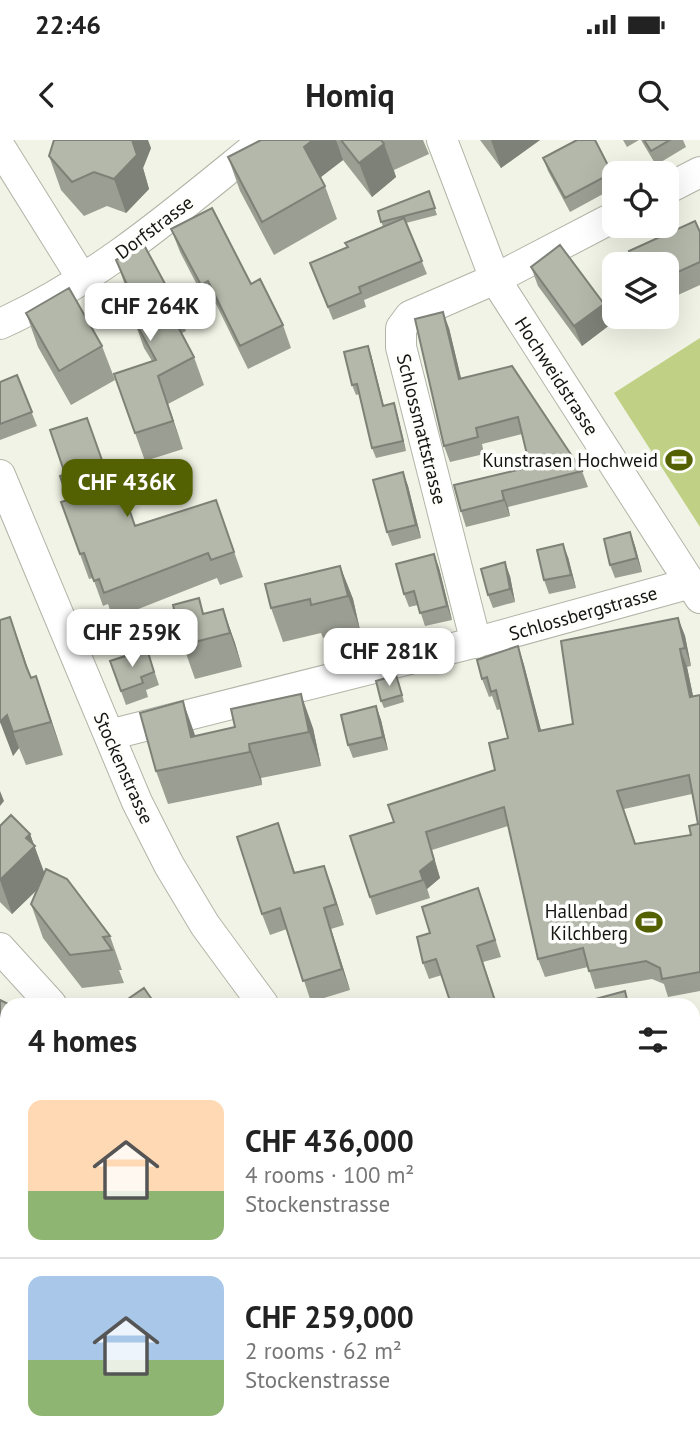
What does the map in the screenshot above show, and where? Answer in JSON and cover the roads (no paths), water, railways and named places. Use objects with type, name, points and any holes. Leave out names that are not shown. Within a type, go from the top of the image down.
[{"type":"street","name":"Dorfstrasse","points":[[0,324],[83,279],[156,227],[264,140]]},
{"type":"street","name":"Hochweidstrasse","points":[[442,140],[495,279],[695,591]]},
{"type":"street","points":[[0,147],[83,279]]},
{"type":"street","points":[[679,183],[700,172]]},
{"type":"street","name":"Schlossmattstrasse","points":[[476,642],[401,347],[401,328],[410,316],[495,279],[602,223]]},
{"type":"street","name":"Stockenstrasse","points":[[0,475],[12,535],[109,735],[137,802],[169,865],[205,925],[259,998]]},
{"type":"street","name":"Schlossbergstrasse","points":[[109,735],[476,642],[695,591]]},
{"type":"street","points":[[0,948],[46,998]]},
{"type":"place","name":"Kunstrasen Hochweid","points":[[679,460]]},
{"type":"place","name":"Hallenbad Kilchberg","points":[[649,922]]}]
